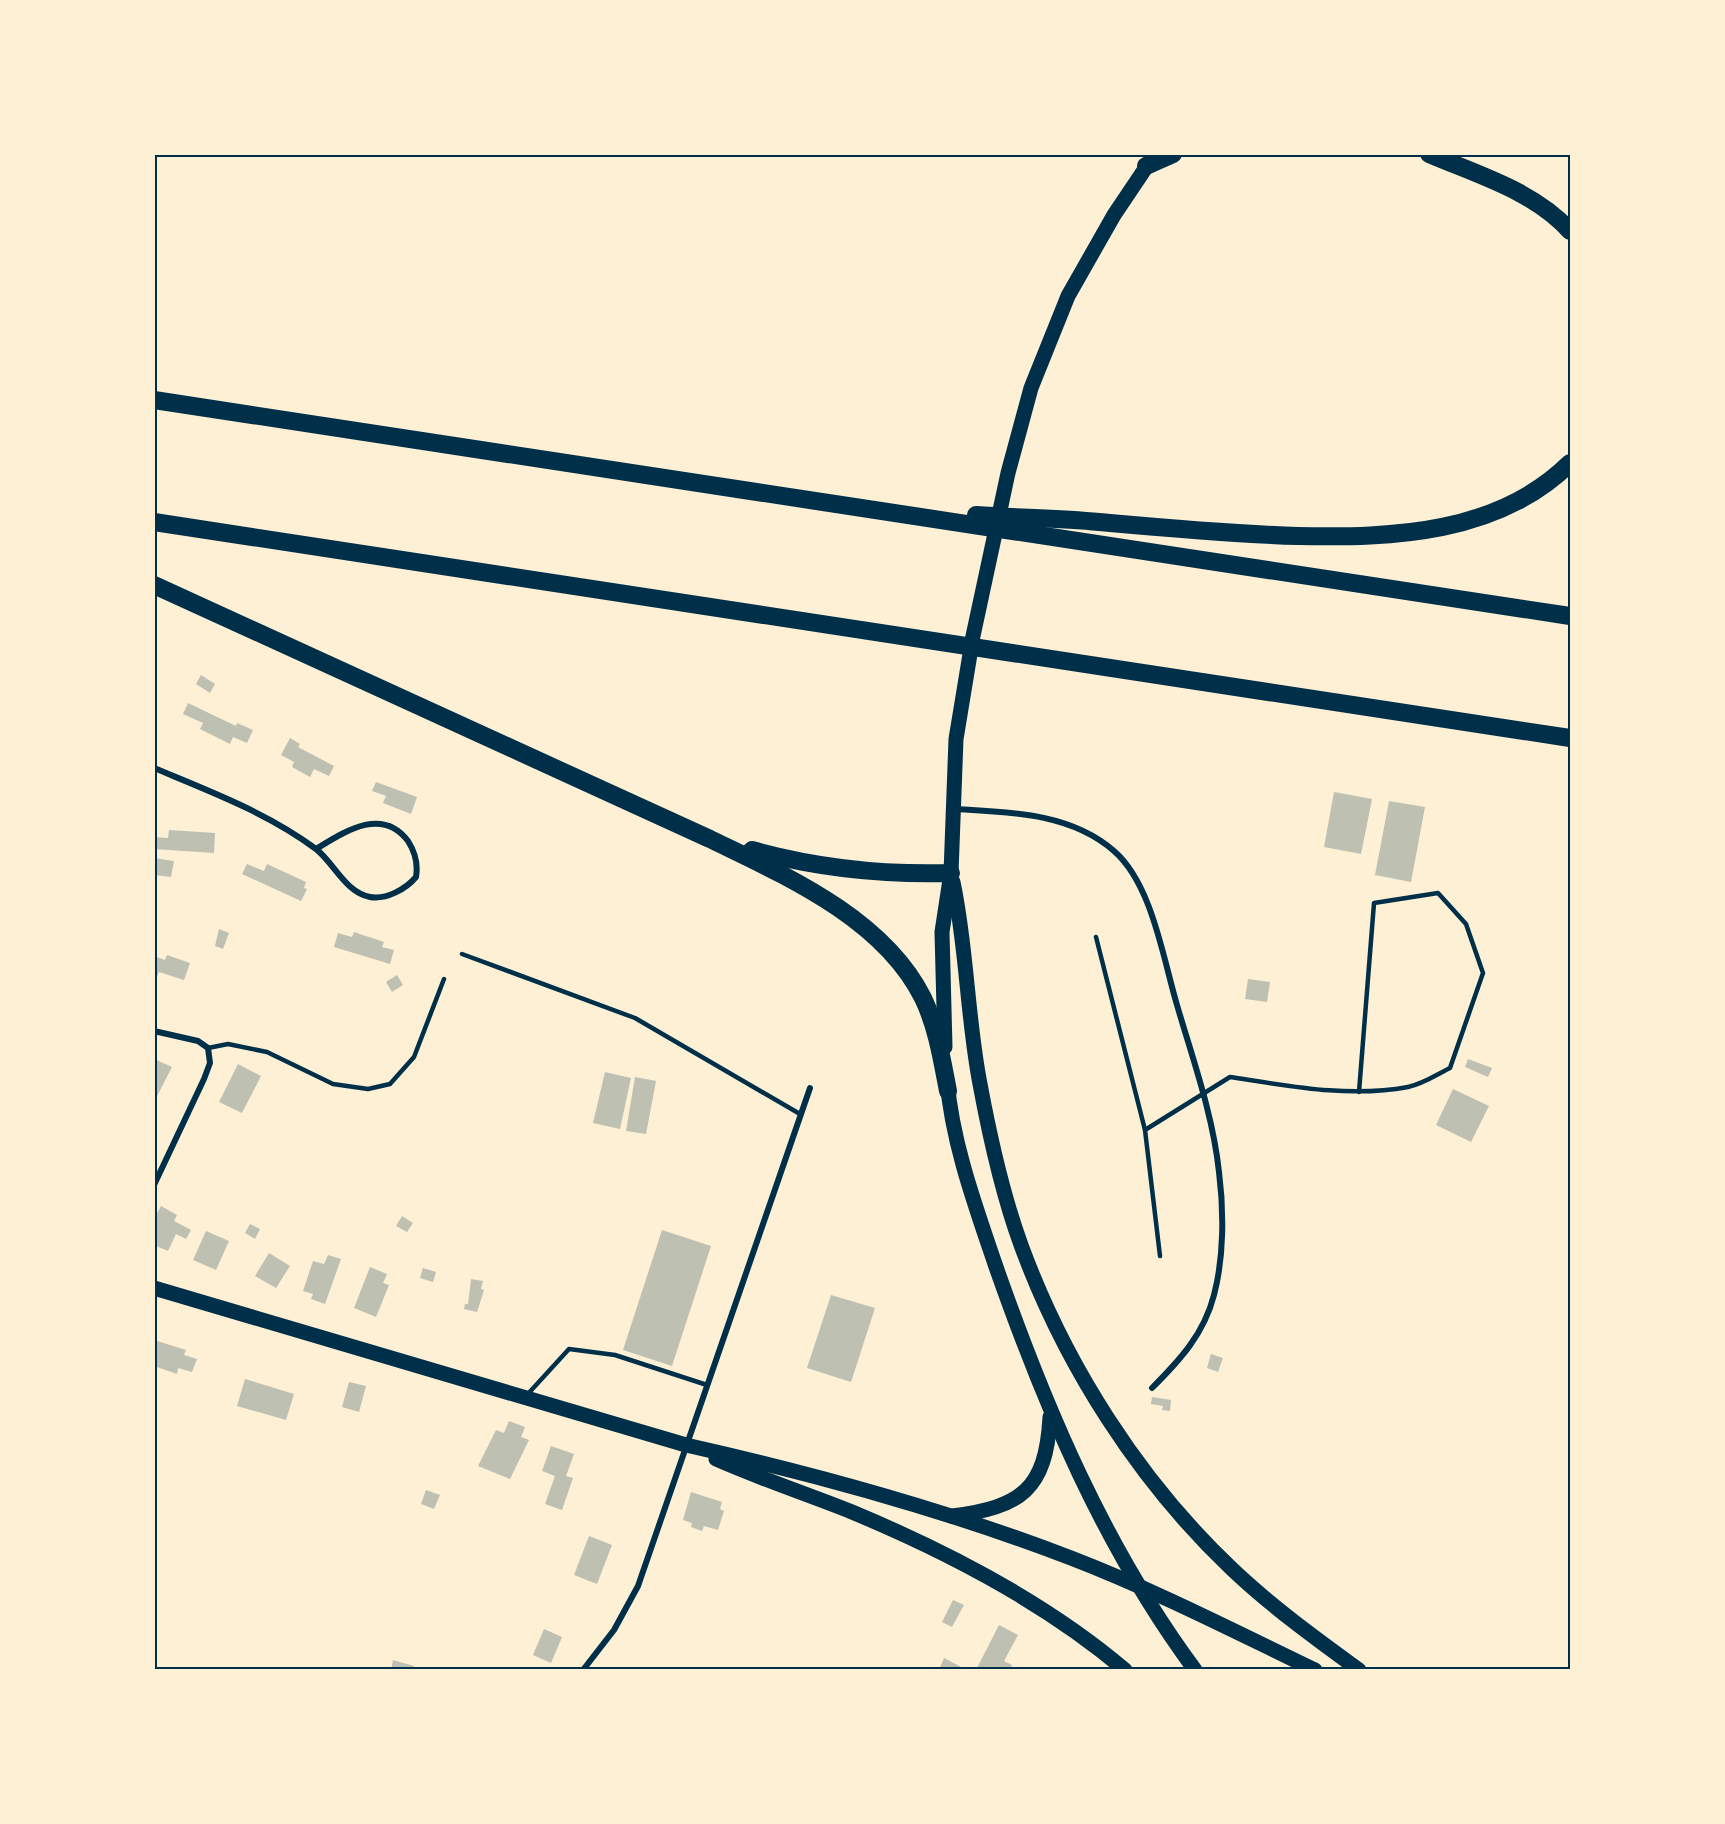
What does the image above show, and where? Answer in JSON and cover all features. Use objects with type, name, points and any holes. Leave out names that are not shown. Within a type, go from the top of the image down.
[{"type":"highway","points":[[1151,160],[1173,154]]},
{"type":"highway","points":[[1429,154],[1530,199],[1549,211],[1570,231]]},
{"type":"highway","points":[[154,400],[1570,616]]},
{"type":"highway","points":[[874,510],[1098,522],[1198,533],[1386,536],[1450,526],[1499,510],[1544,485],[1570,463]]},
{"type":"highway","points":[[154,522],[1570,738]]},
{"type":"highway","points":[[154,585],[710,839],[781,874],[827,903],[865,929],[899,962],[923,998],[930,1015],[948,1091]]},
{"type":"highway","points":[[710,839],[785,860],[820,866],[913,874],[951,873]]},
{"type":"main road","points":[[1151,160],[1090,254],[1055,325],[1031,388],[1008,473],[962,695],[956,740],[951,873],[942,943],[942,1002],[948,1091],[978,1210],[1050,1414],[1115,1545],[1138,1585],[1195,1670]]},
{"type":"main road","points":[[951,873],[963,929],[971,1028],[993,1148],[1020,1244],[1035,1281],[1074,1360],[1121,1437],[1172,1504],[1199,1534],[1266,1599],[1359,1670]]},
{"type":"main road","points":[[154,1288],[686,1445],[772,1465],[948,1516],[1071,1558],[1138,1585],[1315,1670]]},
{"type":"main road","points":[[948,1516],[1004,1506],[1031,1485],[1045,1461],[1050,1414]]},
{"type":"main road","points":[[686,1445],[767,1482],[890,1528],[970,1567],[1047,1613],[1125,1670]]},
{"type":"street","points":[[154,768],[275,823],[316,849],[347,883],[371,897],[389,894],[405,887],[416,878],[417,865],[411,846],[399,830],[387,824],[374,823],[350,828],[316,849]]},
{"type":"street","points":[[952,809],[1019,814],[1069,824],[1094,836],[1123,860],[1139,885],[1150,915],[1204,1095],[1220,1184],[1218,1276],[1209,1312],[1193,1343],[1152,1388]]},
{"type":"street","points":[[154,1031],[198,1041],[208,1048],[211,1058],[207,1072],[154,1185]]},
{"type":"street","points":[[584,1670],[614,1630],[638,1586],[810,1088]]},
{"type":"lane","points":[[1145,1130],[1230,1077],[1299,1088],[1359,1092],[1409,1086],[1450,1068],[1483,974],[1466,924],[1438,892],[1374,903],[1359,1092]]},
{"type":"lane","points":[[1096,937],[1145,1130],[1160,1256]]},
{"type":"lane","points":[[462,954],[635,1018],[800,1114]]},
{"type":"lane","points":[[208,1048],[228,1044],[267,1052],[333,1084],[369,1089],[390,1084],[414,1057],[444,979]]},
{"type":"lane","points":[[525,1397],[569,1349],[615,1355],[707,1385]]},
{"type":"building","points":[[201,675],[215,684],[210,693],[196,684]]},
{"type":"building","points":[[188,703],[236,726],[237,723],[253,730],[247,743],[233,737],[230,744],[200,729],[203,723],[183,714]]},
{"type":"building","points":[[290,738],[300,744],[298,747],[334,766],[329,776],[314,769],[310,777],[292,767],[294,762],[281,755]]},
{"type":"building","points":[[376,782],[417,797],[411,814],[383,803],[386,796],[372,791]]},
{"type":"building","points":[[1334,792],[1372,799],[1361,854],[1324,847]]},
{"type":"building","points":[[1389,801],[1425,807],[1411,882],[1375,875]]},
{"type":"building","points":[[169,830],[215,833],[214,853],[154,849],[154,837],[168,838]]},
{"type":"building","points":[[154,858],[174,861],[171,877],[154,875]]},
{"type":"building","points":[[247,864],[264,871],[267,864],[306,882],[304,888],[307,889],[301,901],[242,874]]},
{"type":"building","points":[[219,929],[229,933],[223,949],[215,946]]},
{"type":"building","points":[[354,932],[384,942],[382,947],[394,950],[390,964],[334,947],[338,933],[352,937]]},
{"type":"building","points":[[167,955],[190,963],[184,980],[159,972],[154,983],[154,956],[165,960]]},
{"type":"building","points":[[397,975],[403,985],[392,992],[386,982]]},
{"type":"building","points":[[1248,979],[1270,982],[1267,1002],[1245,999]]},
{"type":"building","points":[[154,1059],[172,1067],[154,1102]]},
{"type":"building","points":[[1468,1059],[1492,1068],[1488,1077],[1465,1067]]},
{"type":"building","points":[[238,1064],[261,1076],[242,1113],[219,1102]]},
{"type":"building","points":[[605,1072],[631,1078],[620,1129],[593,1123]]},
{"type":"building","points":[[635,1077],[656,1081],[646,1134],[626,1131]]},
{"type":"building","points":[[1453,1089],[1489,1106],[1471,1142],[1436,1125]]},
{"type":"building","points":[[161,1206],[177,1215],[174,1221],[191,1230],[186,1239],[176,1234],[168,1251],[154,1245],[154,1219]]},
{"type":"building","points":[[402,1216],[413,1223],[407,1232],[396,1226]]},
{"type":"building","points":[[250,1224],[260,1229],[255,1239],[245,1233]]},
{"type":"building","points":[[662,1230],[711,1246],[672,1366],[623,1350]]},
{"type":"building","points":[[206,1231],[229,1241],[216,1270],[193,1260]]},
{"type":"building","points":[[269,1253],[290,1266],[276,1288],[255,1276]]},
{"type":"building","points":[[328,1255],[341,1259],[325,1304],[311,1299],[313,1294],[303,1291],[313,1261],[324,1264]]},
{"type":"building","points":[[370,1267],[387,1274],[383,1283],[389,1285],[376,1317],[354,1308]]},
{"type":"building","points":[[423,1268],[436,1272],[433,1282],[420,1278]]},
{"type":"building","points":[[471,1279],[483,1281],[481,1289],[484,1290],[477,1312],[464,1309],[465,1304],[468,1304]]},
{"type":"building","points":[[831,1295],[875,1308],[851,1382],[807,1368]]},
{"type":"building","points":[[154,1340],[186,1350],[184,1355],[197,1359],[192,1372],[178,1368],[177,1374],[154,1366]]},
{"type":"building","points":[[1211,1354],[1223,1358],[1218,1372],[1207,1368]]},
{"type":"building","points":[[245,1379],[294,1394],[286,1420],[237,1406]]},
{"type":"building","points":[[349,1382],[366,1386],[359,1412],[342,1407]]},
{"type":"building","points":[[1152,1397],[1171,1400],[1170,1411],[1162,1410],[1163,1406],[1151,1404]]},
{"type":"building","points":[[509,1421],[525,1427],[521,1437],[529,1440],[510,1479],[478,1466],[496,1430],[504,1433]]},
{"type":"building","points":[[551,1446],[574,1454],[566,1476],[573,1478],[562,1510],[545,1504],[555,1476],[542,1471]]},
{"type":"building","points":[[426,1490],[440,1495],[434,1509],[421,1504]]},
{"type":"building","points":[[691,1492],[722,1502],[720,1509],[724,1511],[718,1530],[704,1526],[702,1531],[691,1527],[692,1523],[683,1520]]},
{"type":"building","points":[[589,1536],[612,1545],[597,1584],[574,1575]]},
{"type":"building","points":[[953,1600],[964,1605],[952,1627],[942,1622]]},
{"type":"building","points":[[999,1625],[1018,1635],[1004,1661],[1012,1665],[1010,1670],[976,1670]]},
{"type":"building","points":[[544,1629],[562,1637],[551,1663],[533,1655]]},
{"type":"building","points":[[944,1658],[967,1670],[939,1670]]},
{"type":"building","points":[[393,1660],[414,1666],[413,1670],[391,1670]]}]
